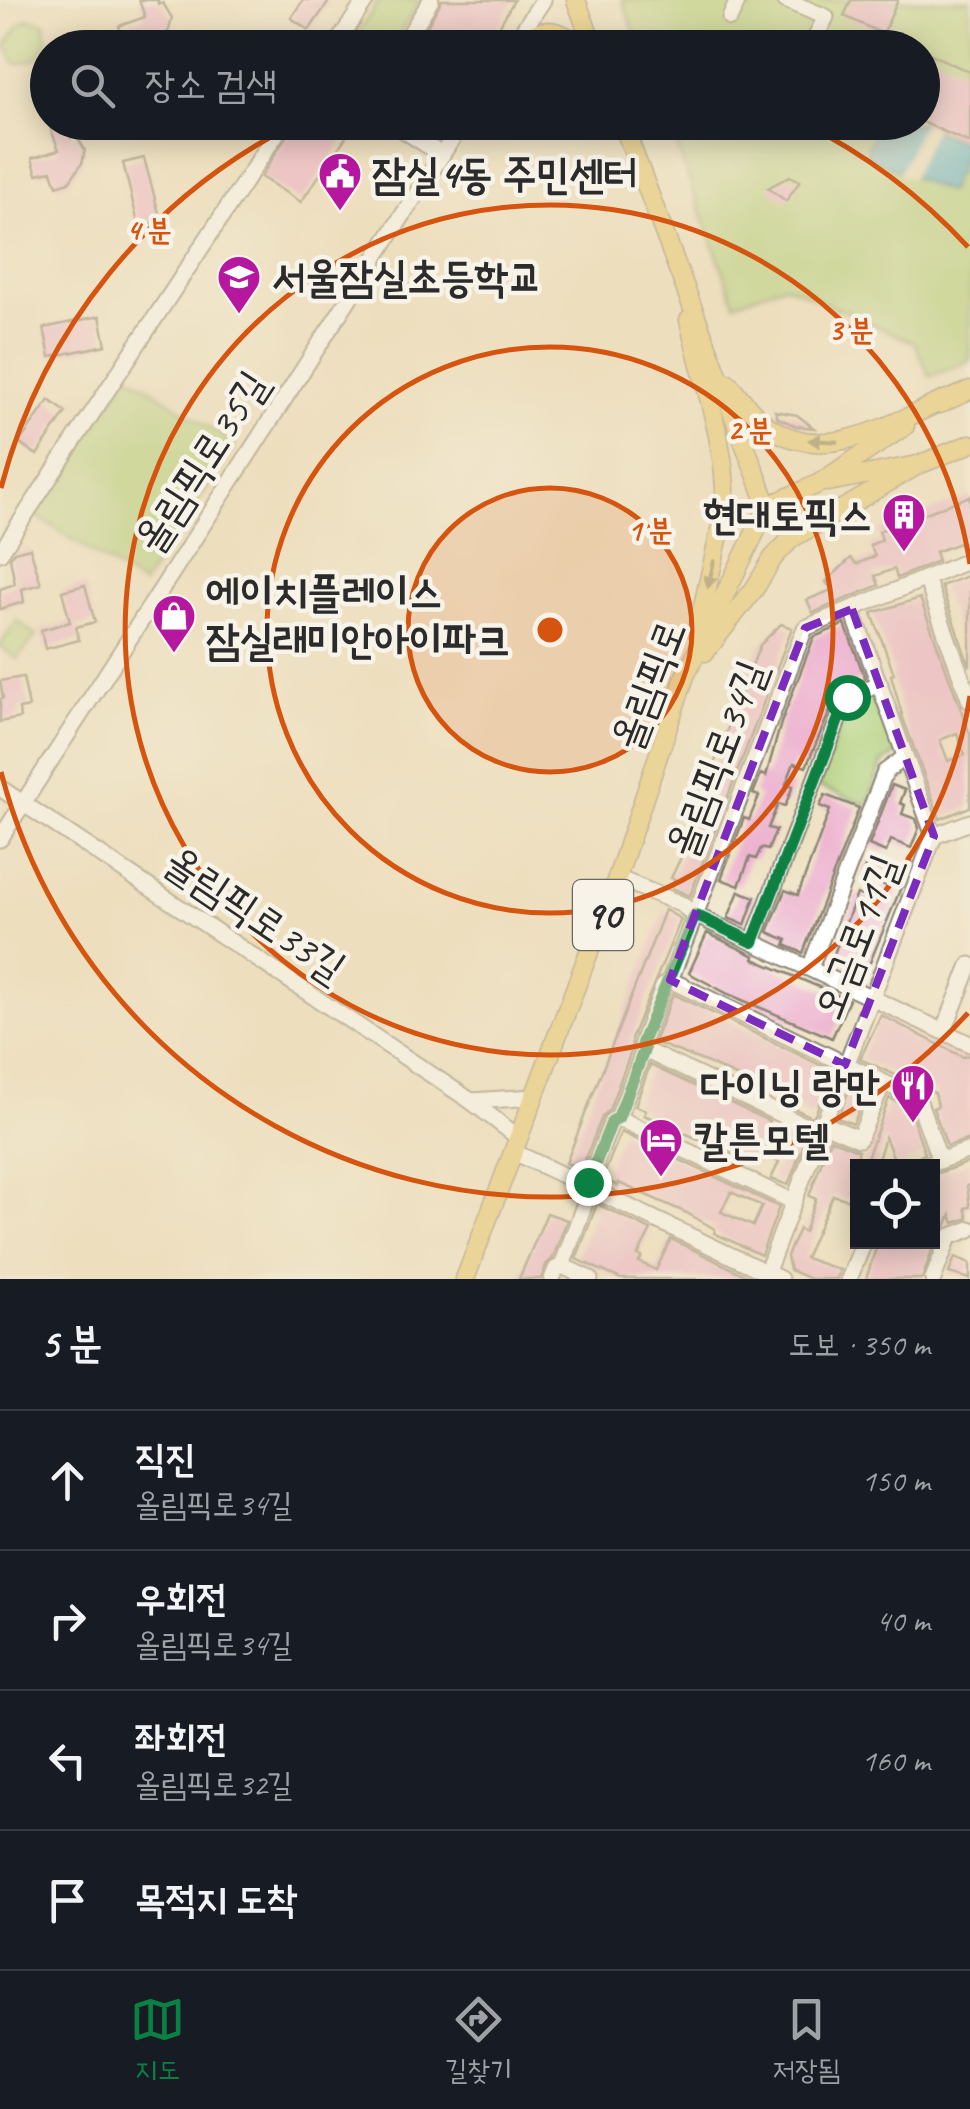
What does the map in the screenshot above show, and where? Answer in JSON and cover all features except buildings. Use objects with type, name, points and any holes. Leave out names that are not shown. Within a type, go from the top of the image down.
[{"type":"main road","points":[[576,0],[587,30]]},
{"type":"main road","name":"90","points":[[629,140],[768,506]]},
{"type":"main road","name":"90","points":[[678,273],[726,490],[725,509],[686,676]]},
{"type":"main road","points":[[720,374],[768,426],[787,437],[830,444],[858,437],[970,390]]},
{"type":"main road","points":[[768,506],[818,484],[947,399]]},
{"type":"main road","points":[[818,484],[918,464],[968,449]]},
{"type":"main road","points":[[686,676],[755,588],[773,558],[792,539],[918,464]]},
{"type":"main road","name":"올림픽로","points":[[465,1279],[617,878],[686,676],[768,506]]},
{"type":"street","points":[[346,30],[366,0]]},
{"type":"street","points":[[412,30],[431,0]]},
{"type":"street","points":[[730,18],[738,0]]},
{"type":"street","points":[[785,0],[826,17],[819,30]]},
{"type":"street","points":[[523,30],[538,4]]},
{"type":"street","points":[[0,553],[272,140]]},
{"type":"street","points":[[419,140],[442,155]]},
{"type":"street","name":"올림픽로35길","points":[[0,839],[452,140]]},
{"type":"street","points":[[852,609],[970,560]]},
{"type":"street","points":[[926,578],[970,701]]},
{"type":"street","name":"올림픽로34길","points":[[695,915],[805,628],[852,609]]},
{"type":"street","name":"오금로11길","points":[[770,1277],[792,1201],[934,836],[852,609]]},
{"type":"street","points":[[753,942],[847,697],[880,684]]},
{"type":"street","points":[[810,968],[885,772],[905,757]]},
{"type":"street","name":"올림픽로33길","points":[[0,788],[471,1101],[517,1145],[590,1190],[770,1277]]},
{"type":"street","name":"오금로11길","points":[[934,836],[970,822]]},
{"type":"street","name":"올림픽로34길","points":[[617,878],[681,904],[695,915],[970,1044]]},
{"type":"street","points":[[590,1279],[557,1272],[590,1190],[588,1182],[644,1050],[642,1043],[664,985],[670,980],[695,915]]},
{"type":"street","points":[[944,1031],[970,965]]},
{"type":"street","name":"오금로11길","points":[[670,980],[918,1099],[940,1159]]},
{"type":"street","points":[[644,1050],[820,1127],[858,1139],[882,1082]]},
{"type":"street","points":[[471,1101],[535,1097]]},
{"type":"street","points":[[618,1118],[792,1201]]},
{"type":"street","points":[[940,1160],[970,1150]]},
{"type":"street","points":[[933,1279],[949,1237],[970,1229]]},
{"type":"street","points":[[850,1279],[861,1249]]},
{"type":"highlighted area","points":[[852,609],[934,836],[845,1065],[670,980],[805,628]]},
{"type":"green space","points":[[379,0],[420,0],[402,30],[360,30]]},
{"type":"green space","points":[[622,0],[970,0],[970,361],[930,377],[915,343],[784,284],[735,303],[674,140],[940,140],[940,30],[633,30]]},
{"type":"green space","points":[[28,19],[45,23],[46,30],[30,30],[30,61],[16,64],[6,46],[18,26]]},
{"type":"green space","points":[[129,374],[235,445],[142,585],[35,515]]},
{"type":"green space","points":[[17,620],[36,636],[17,659],[0,646]]},
{"type":"green space","points":[[870,692],[878,696],[897,749],[894,757],[883,762],[867,805],[817,786],[850,701]]},
{"type":"water","points":[[940,132],[970,145],[946,192],[866,156],[868,143],[940,140]]},
{"type":"pier","points":[[914,140],[929,140],[911,179],[899,174]]},
{"type":"place","name":"잠실4동 주민센터","points":[[340,212]]},
{"type":"place","name":"서울잠실초등학교","points":[[239,315]]},
{"type":"place","name":"현대토픽스","points":[[904,553]]},
{"type":"place","name":"에이치플레이스 잠실래미안아이파크","points":[[174,654]]},
{"type":"place","name":"다이닝 랑만","points":[[913,1124]]},
{"type":"place","name":"칼튼모텔","points":[[661,1178]]},
{"type":"route","points":[[588,1182],[612,1121],[618,1118],[664,985],[670,980],[695,915],[753,942],[847,697]]}]
